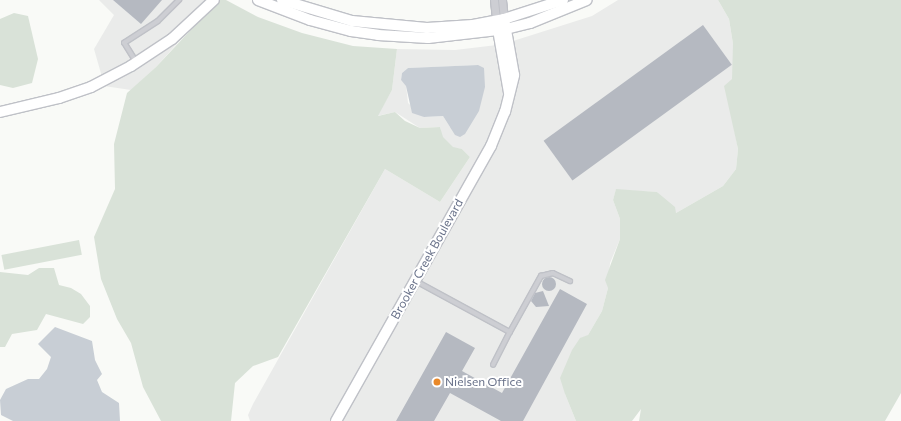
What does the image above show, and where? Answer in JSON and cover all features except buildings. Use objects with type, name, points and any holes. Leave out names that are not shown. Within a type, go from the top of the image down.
[{"type":"street","points":[[0,112],[59,98],[91,87],[136,63],[172,39],[214,0]]},
{"type":"street","points":[[258,0],[310,20],[378,35],[428,38],[549,16],[587,0]]},
{"type":"street","points":[[282,0],[334,17],[386,26],[444,28],[501,25],[563,0]]},
{"type":"street","name":"Brooker Creek Boulevard","points":[[494,0],[501,25]]},
{"type":"street","name":"Brooker Creek Boulevard","points":[[336,421],[490,146],[505,112],[508,93],[501,25],[502,0]]},
{"type":"lane","points":[[136,63],[124,43],[158,21],[179,0]]},
{"type":"lane","points":[[493,365],[541,276],[553,273],[570,281]]},
{"type":"lane","points":[[415,280],[510,332]]},
{"type":"shaded area","points":[[99,0],[209,0],[170,36],[130,63],[102,77],[94,49],[114,15]]},
{"type":"shaded area","points":[[219,0],[226,0],[258,17],[302,33],[353,46],[397,49],[392,90],[378,116],[395,112],[405,121],[420,128],[440,127],[443,137],[453,147],[462,149],[470,157],[440,202],[385,169],[278,357],[253,366],[235,383],[231,421],[161,421],[143,387],[131,343],[117,319],[101,279],[94,237],[115,189],[114,144],[127,93],[156,67]]},
{"type":"shaded area","points":[[618,0],[718,0],[729,19],[733,44],[733,123],[738,149],[736,169],[723,186],[676,213],[657,192],[616,190],[613,200],[620,219],[620,239],[610,263],[608,288],[602,311],[588,335],[565,394],[576,421],[340,421],[494,148],[518,74],[513,41],[592,16]]},
{"type":"shaded area","points":[[718,0],[901,0],[901,393],[885,421],[639,421],[641,409],[632,421],[576,421],[565,394],[560,378],[572,350],[580,338],[588,335],[602,311],[608,288],[605,280],[620,239],[620,219],[613,200],[616,189],[657,192],[675,207],[676,213],[723,186],[736,169],[738,149],[724,86],[732,79],[733,44],[729,19]]},
{"type":"shaded area","points":[[14,13],[28,16],[38,59],[32,83],[13,88],[0,85],[0,19]]},
{"type":"shaded area","points":[[202,16],[156,67],[131,90],[104,86]]},
{"type":"shaded area","points":[[497,45],[505,93],[502,111],[487,145],[332,421],[250,421],[248,415],[253,404],[385,169],[440,202],[470,157],[462,149],[453,148],[442,137],[440,127],[420,128],[395,112],[377,116],[392,90],[397,49],[455,50]],"holes":[[[478,65],[450,127],[443,116],[424,117],[408,103],[406,85],[401,80],[402,73],[408,68]]]},
{"type":"shaded area","points":[[478,65],[484,68],[485,87],[479,111],[465,134],[460,137],[455,135],[443,116],[424,117],[412,113],[406,86],[401,80],[402,73],[408,68]]},
{"type":"shaded area","points":[[79,240],[82,255],[4,270],[1,255]]},
{"type":"shaded area","points":[[39,268],[54,268],[59,285],[71,288],[81,294],[90,306],[90,317],[83,324],[46,314],[37,330],[12,334],[5,347],[0,347],[0,272],[28,275]]},
{"type":"shaded area","points":[[55,327],[92,341],[95,360],[102,374],[97,380],[102,392],[119,403],[120,421],[13,421],[1,415],[0,400],[6,389],[28,379],[39,379],[47,369],[51,357],[38,344]]},
{"type":"place","name":"Nielsen Office","points":[[437,382]]}]
